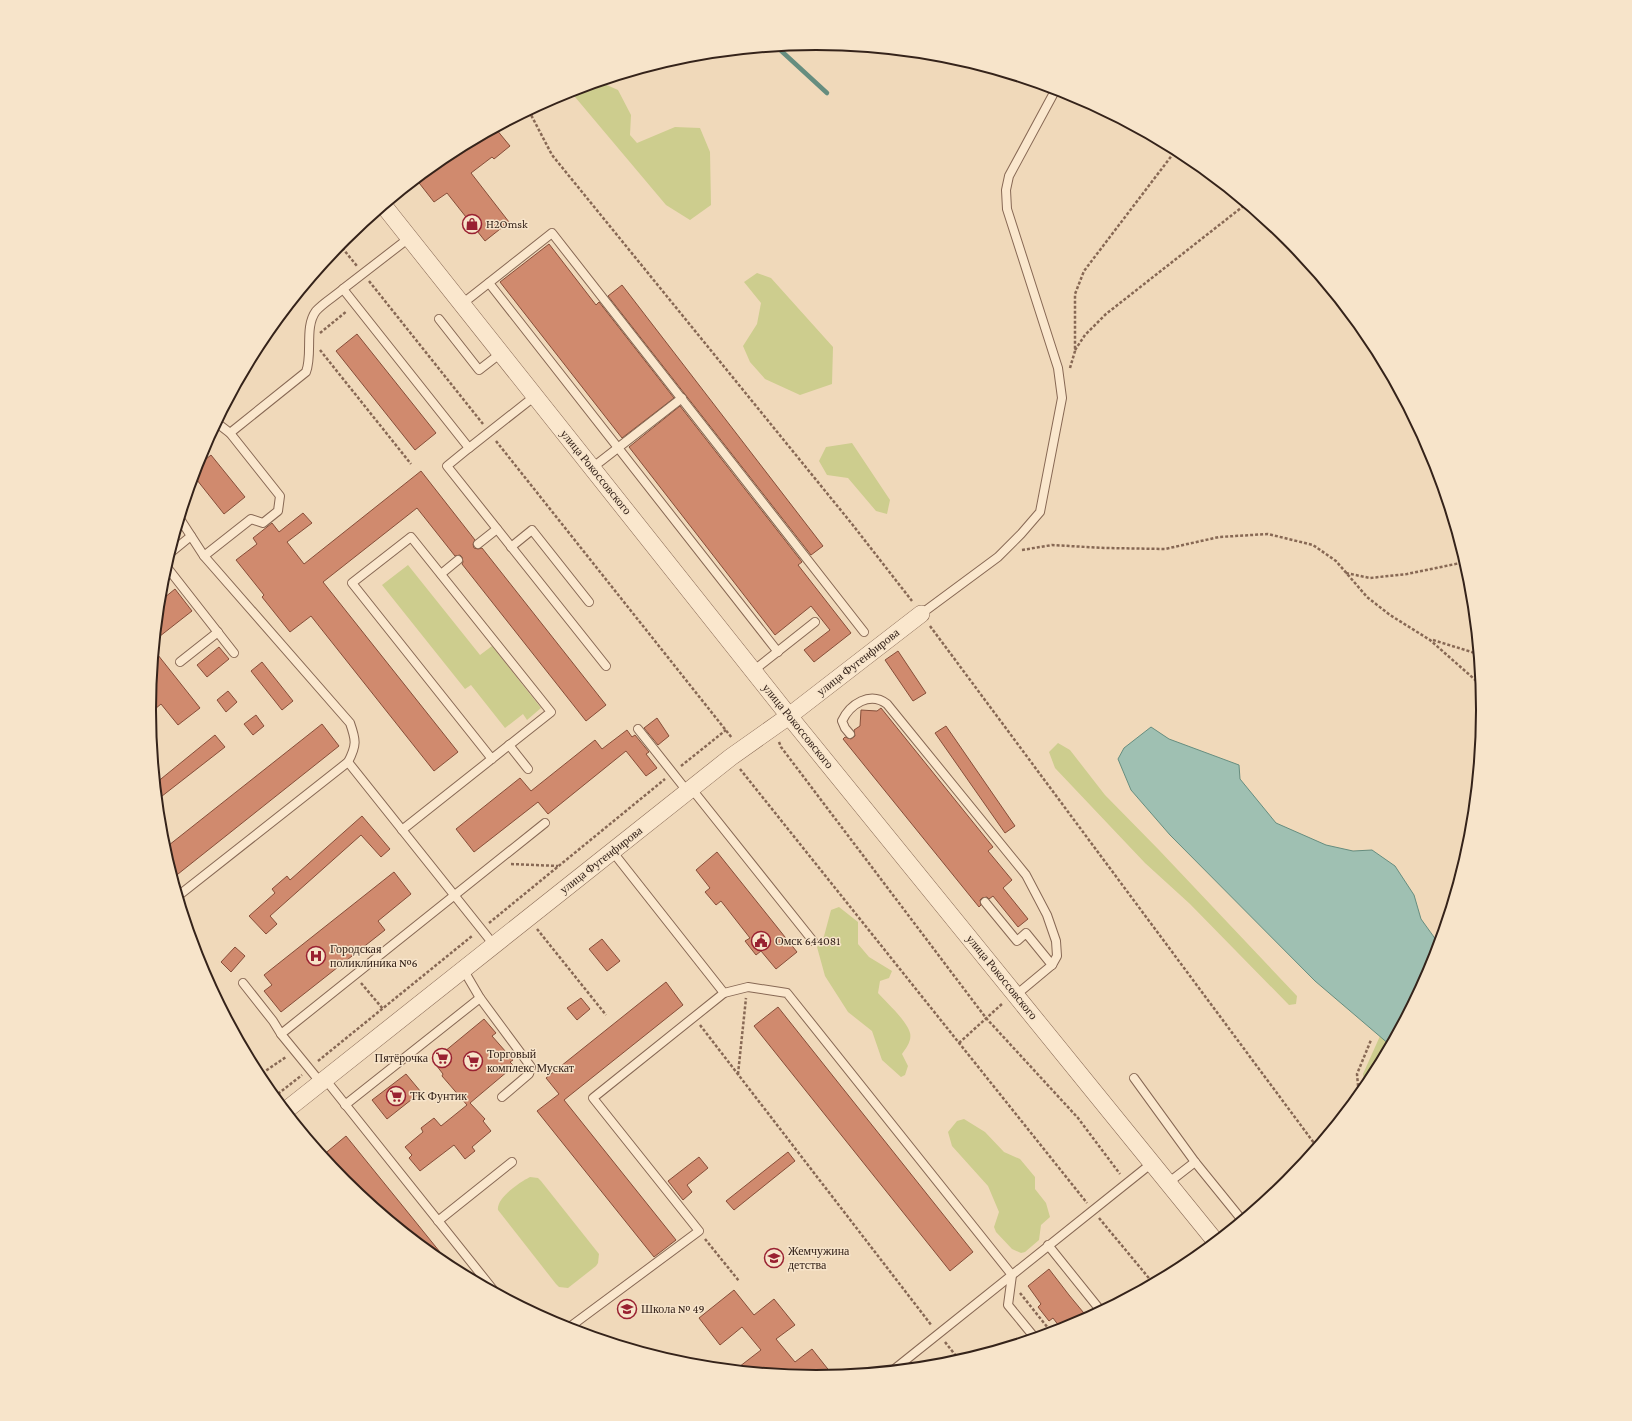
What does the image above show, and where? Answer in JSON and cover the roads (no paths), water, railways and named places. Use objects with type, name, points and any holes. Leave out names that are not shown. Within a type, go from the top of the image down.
[{"type":"street","name":"улица Рокоссовского","points":[[387,209],[789,716],[1213,1238]]},
{"type":"street","name":"улица Фугенфирова","points":[[289,1108],[736,753],[789,716],[921,614]]},
{"type":"lane","points":[[921,614],[998,557],[1022,534],[1040,512],[1062,398],[1058,368],[1007,210],[1006,190],[1009,176],[1053,94]]},
{"type":"lane","points":[[462,304],[552,233],[864,632]]},
{"type":"lane","points":[[230,433],[306,372],[309,365],[312,322],[316,311],[409,238]]},
{"type":"lane","points":[[489,283],[778,652]]},
{"type":"lane","points":[[343,289],[470,448]]},
{"type":"lane","points":[[439,319],[479,370],[501,353]]},
{"type":"lane","points":[[535,396],[447,466],[606,666]]},
{"type":"lane","points":[[592,468],[682,398]]},
{"type":"lane","points":[[204,556],[250,519],[263,523],[278,511],[280,496],[230,433],[221,425]]},
{"type":"lane","points":[[182,893],[348,762],[355,748],[355,736],[350,723],[326,693],[271,634],[204,556],[183,524]]},
{"type":"lane","points":[[478,544],[497,529]]},
{"type":"lane","points":[[511,547],[532,530],[589,602]]},
{"type":"lane","points":[[176,548],[191,536]]},
{"type":"lane","points":[[402,830],[492,759],[551,712],[411,536],[352,583],[492,759]]},
{"type":"lane","points":[[441,574],[458,560]]},
{"type":"lane","points":[[170,572],[234,652]]},
{"type":"lane","points":[[753,671],[815,622]]},
{"type":"lane","points":[[180,662],[218,632]]},
{"type":"lane","points":[[850,734],[842,721],[846,714],[857,703],[874,698],[881,699],[887,704],[1026,875],[1047,915],[1056,941],[1057,956],[1052,965],[1015,994]]},
{"type":"lane","points":[[638,729],[813,941]]},
{"type":"lane","points":[[509,745],[528,769]]},
{"type":"lane","points":[[348,762],[494,945]]},
{"type":"lane","points":[[281,1034],[545,823]]},
{"type":"lane","points":[[612,851],[724,992]]},
{"type":"lane","points":[[985,902],[1017,941],[1026,933],[1052,965]]},
{"type":"lane","points":[[463,969],[480,998],[531,1067],[529,1074],[502,1097]]},
{"type":"lane","points":[[243,983],[274,1021],[281,1034],[309,1068],[345,1105],[489,1285]]},
{"type":"lane","points":[[573,1325],[699,1231],[593,1098],[724,992],[748,987],[787,993],[1012,1274],[1008,1305],[1032,1334]]},
{"type":"lane","points":[[345,1105],[480,998]]},
{"type":"lane","points":[[1134,1078],[1195,1162],[1239,1217]]},
{"type":"lane","points":[[438,1221],[512,1162]]},
{"type":"lane","points":[[1168,1183],[1195,1162]]},
{"type":"lane","points":[[898,1365],[1152,1163]]},
{"type":"lane","points":[[1048,1245],[1098,1308]]},
{"type":"waterway","points":[[781,51],[827,93]]},
{"type":"place","name":"H2Omsk","points":[[472,224]]},
{"type":"place","name":"Омск 644081","points":[[761,941]]},
{"type":"place","name":"Городская поликлиника №6","points":[[316,956]]},
{"type":"place","name":"Пятёрочка","points":[[442,1058]]},
{"type":"place","name":"Торговый комплекс Мускат","points":[[473,1061]]},
{"type":"place","name":"ТК Фунтик","points":[[396,1096]]},
{"type":"place","name":"Жемчужина детства","points":[[774,1258]]},
{"type":"place","name":"Школа № 49","points":[[627,1309]]}]
